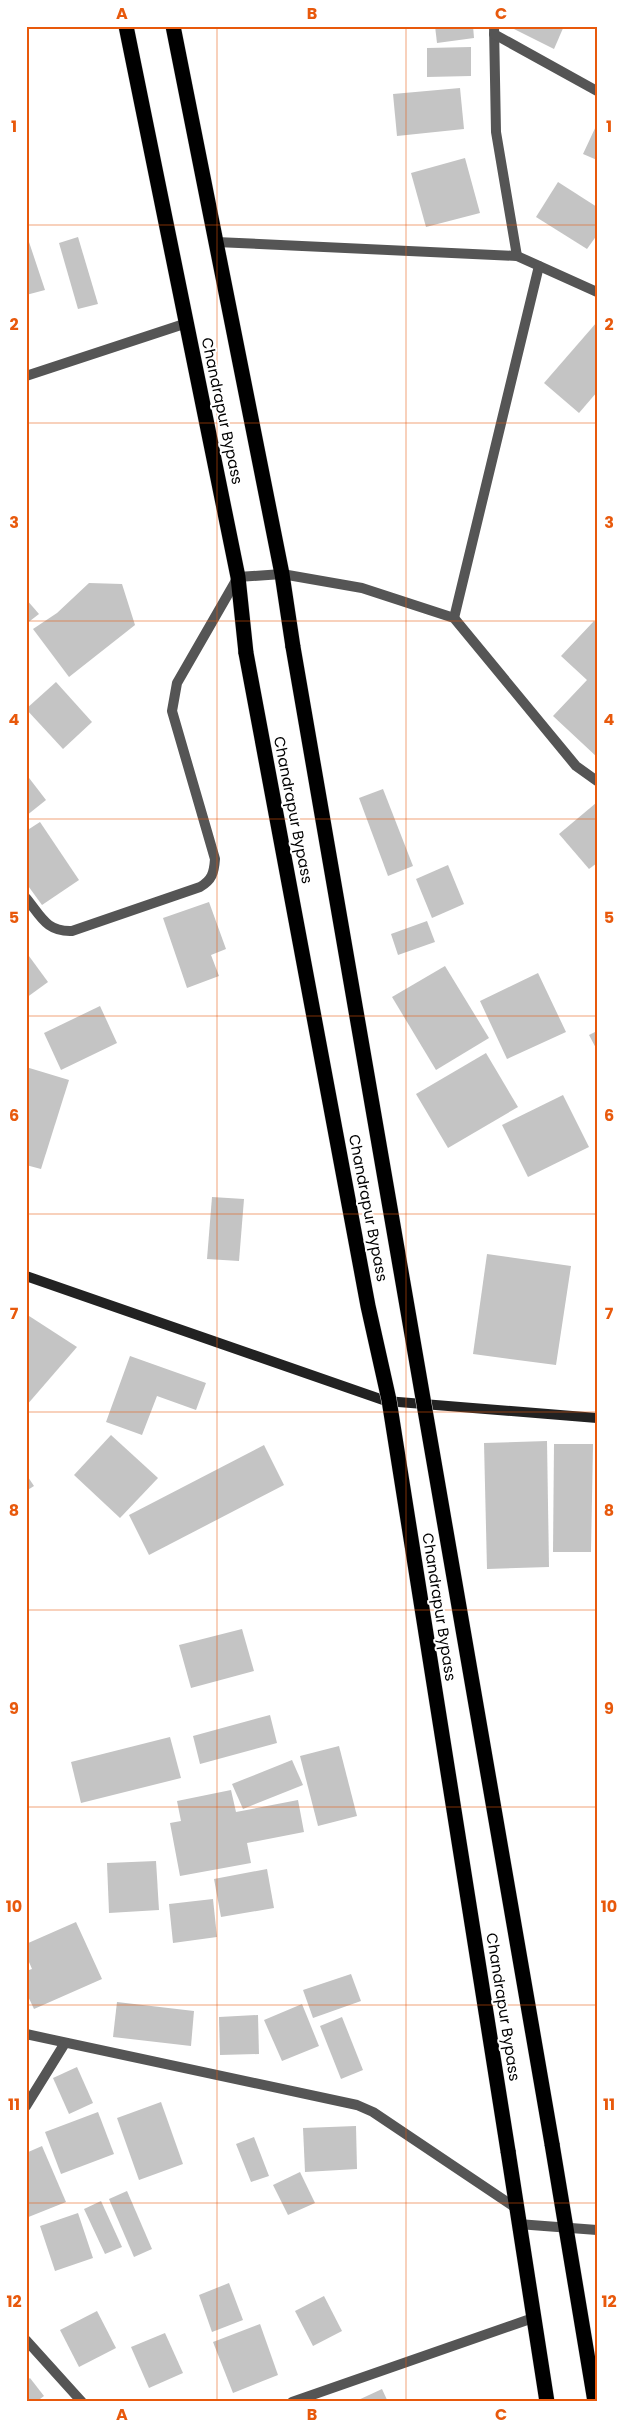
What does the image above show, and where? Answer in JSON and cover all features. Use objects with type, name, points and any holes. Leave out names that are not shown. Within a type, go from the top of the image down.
[{"type":"highway","name":"Chandrapur Bypass","points":[[126,26],[238,577],[246,654],[366,1296],[389,1400],[547,2402]]},
{"type":"highway","name":"Chandrapur Bypass","points":[[173,26],[282,574],[293,647],[596,2402]]},
{"type":"street","points":[[494,30],[498,147],[517,256]]},
{"type":"street","points":[[494,30],[597,91]]},
{"type":"street","points":[[216,242],[517,256],[597,292]]},
{"type":"street","points":[[454,618],[540,266]]},
{"type":"street","points":[[26,376],[186,323]]},
{"type":"street","points":[[26,898],[48,926],[58,931],[72,931],[200,887],[209,882],[214,872],[215,859],[172,712],[173,698],[177,683],[238,577],[282,574],[362,588],[454,618],[576,766],[597,781]]},
{"type":"street","points":[[26,1276],[386,1401],[597,1418]]},
{"type":"street","points":[[26,2034],[357,2105],[373,2112],[516,2208]]},
{"type":"street","points":[[26,2106],[65,2043]]},
{"type":"street","points":[[518,2224],[597,2230]]},
{"type":"street","points":[[292,2402],[533,2318]]},
{"type":"street","points":[[26,2340],[82,2402]]},
{"type":"building","points":[[435,26],[473,26],[474,38],[437,43]]},
{"type":"building","points":[[508,26],[564,26],[554,49]]},
{"type":"building","points":[[471,47],[471,76],[427,77],[427,48]]},
{"type":"building","points":[[460,88],[464,129],[397,136],[393,94]]},
{"type":"building","points":[[597,124],[597,160],[583,154]]},
{"type":"building","points":[[465,158],[480,213],[426,227],[411,173]]},
{"type":"building","points":[[558,182],[597,207],[597,235],[587,249],[536,217]]},
{"type":"building","points":[[78,237],[98,304],[78,309],[59,243]]},
{"type":"building","points":[[29,242],[45,290],[26,295],[26,243]]},
{"type":"building","points":[[597,322],[597,392],[579,413],[544,383]]},
{"type":"building","points":[[89,583],[122,584],[135,625],[69,677],[33,629],[57,613]]},
{"type":"building","points":[[26,599],[39,614],[26,624]]},
{"type":"building","points":[[594,621],[597,624],[597,757],[553,716],[587,680],[561,656]]},
{"type":"building","points":[[56,682],[92,722],[63,749],[26,709]]},
{"type":"building","points":[[26,774],[46,800],[26,816]]},
{"type":"building","points":[[383,789],[413,866],[388,876],[359,798]]},
{"type":"building","points":[[596,803],[597,863],[589,869],[559,834]]},
{"type":"building","points":[[40,822],[79,880],[42,905],[26,883],[26,831]]},
{"type":"building","points":[[448,865],[464,904],[432,918],[416,879]]},
{"type":"building","points":[[209,902],[226,949],[211,955],[219,976],[187,988],[163,918]]},
{"type":"building","points":[[427,921],[435,942],[398,955],[391,934]]},
{"type":"building","points":[[26,952],[48,982],[26,998]]},
{"type":"building","points":[[445,966],[489,1038],[436,1070],[392,997]]},
{"type":"building","points":[[538,973],[566,1032],[507,1059],[480,1001]]},
{"type":"building","points":[[100,1006],[117,1043],[61,1070],[44,1033]]},
{"type":"building","points":[[597,1031],[597,1050],[589,1035]]},
{"type":"building","points":[[486,1053],[518,1107],[448,1148],[416,1094]]},
{"type":"building","points":[[26,1067],[69,1080],[41,1169],[26,1165]]},
{"type":"building","points":[[563,1095],[589,1147],[528,1177],[502,1125]]},
{"type":"building","points":[[212,1197],[244,1199],[239,1261],[207,1259]]},
{"type":"building","points":[[487,1254],[571,1266],[556,1365],[473,1354]]},
{"type":"building","points":[[26,1314],[77,1347],[26,1406]]},
{"type":"building","points":[[130,1356],[206,1383],[196,1410],[157,1396],[142,1435],[106,1422]]},
{"type":"building","points":[[111,1435],[158,1478],[120,1518],[74,1475]]},
{"type":"building","points":[[547,1441],[549,1567],[487,1569],[484,1443]]},
{"type":"building","points":[[554,1444],[593,1444],[591,1552],[553,1552]]},
{"type":"building","points":[[264,1445],[284,1485],[149,1555],[129,1515]]},
{"type":"building","points":[[26,1474],[34,1486],[26,1491]]},
{"type":"building","points":[[242,1629],[254,1671],[191,1688],[179,1645]]},
{"type":"building","points":[[270,1715],[277,1743],[200,1764],[193,1736]]},
{"type":"building","points":[[170,1737],[181,1778],[81,1803],[71,1762]]},
{"type":"building","points":[[339,1746],[357,1816],[318,1826],[300,1756]]},
{"type":"building","points":[[292,1760],[303,1785],[243,1809],[232,1784]]},
{"type":"building","points":[[231,1790],[236,1812],[298,1800],[304,1832],[247,1843],[251,1863],[180,1876],[170,1823],[181,1821],[177,1801]]},
{"type":"building","points":[[156,1861],[159,1910],[109,1913],[107,1863]]},
{"type":"building","points":[[267,1869],[274,1908],[221,1917],[214,1879]]},
{"type":"building","points":[[213,1899],[217,1937],[173,1943],[169,1904]]},
{"type":"building","points":[[76,1922],[102,1979],[34,2009],[26,1992],[26,1971],[32,1969],[26,1955],[26,1944]]},
{"type":"building","points":[[351,1974],[361,2001],[313,2018],[303,1990]]},
{"type":"building","points":[[117,2002],[194,2011],[191,2046],[113,2037]]},
{"type":"building","points":[[302,2004],[319,2046],[282,2061],[264,2020]]},
{"type":"building","points":[[258,2015],[259,2054],[220,2055],[219,2017]]},
{"type":"building","points":[[342,2017],[363,2070],[341,2079],[320,2026]]},
{"type":"building","points":[[77,2067],[93,2103],[69,2114],[53,2078]]},
{"type":"building","points":[[161,2102],[183,2164],[139,2180],[117,2118]]},
{"type":"building","points":[[98,2112],[114,2154],[61,2174],[45,2132]]},
{"type":"building","points":[[356,2126],[357,2169],[305,2172],[303,2128]]},
{"type":"building","points":[[254,2137],[269,2176],[251,2182],[236,2144]]},
{"type":"building","points":[[42,2146],[66,2202],[26,2218],[26,2153]]},
{"type":"building","points":[[300,2172],[315,2203],[288,2215],[273,2185]]},
{"type":"building","points":[[127,2191],[152,2249],[134,2257],[109,2199]]},
{"type":"building","points":[[101,2201],[122,2247],[105,2254],[84,2209]]},
{"type":"building","points":[[78,2213],[93,2258],[55,2271],[40,2226]]},
{"type":"building","points":[[229,2283],[243,2320],[212,2332],[199,2295]]},
{"type":"building","points":[[324,2296],[342,2331],[313,2346],[295,2311]]},
{"type":"building","points":[[97,2311],[116,2348],[79,2367],[60,2330]]},
{"type":"building","points":[[260,2324],[278,2375],[233,2393],[213,2342]]},
{"type":"building","points":[[165,2333],[183,2373],[149,2388],[131,2347]]},
{"type":"building","points":[[30,2378],[44,2396],[36,2402],[26,2402],[26,2381]]},
{"type":"building","points":[[382,2389],[388,2402],[354,2402]]}]
